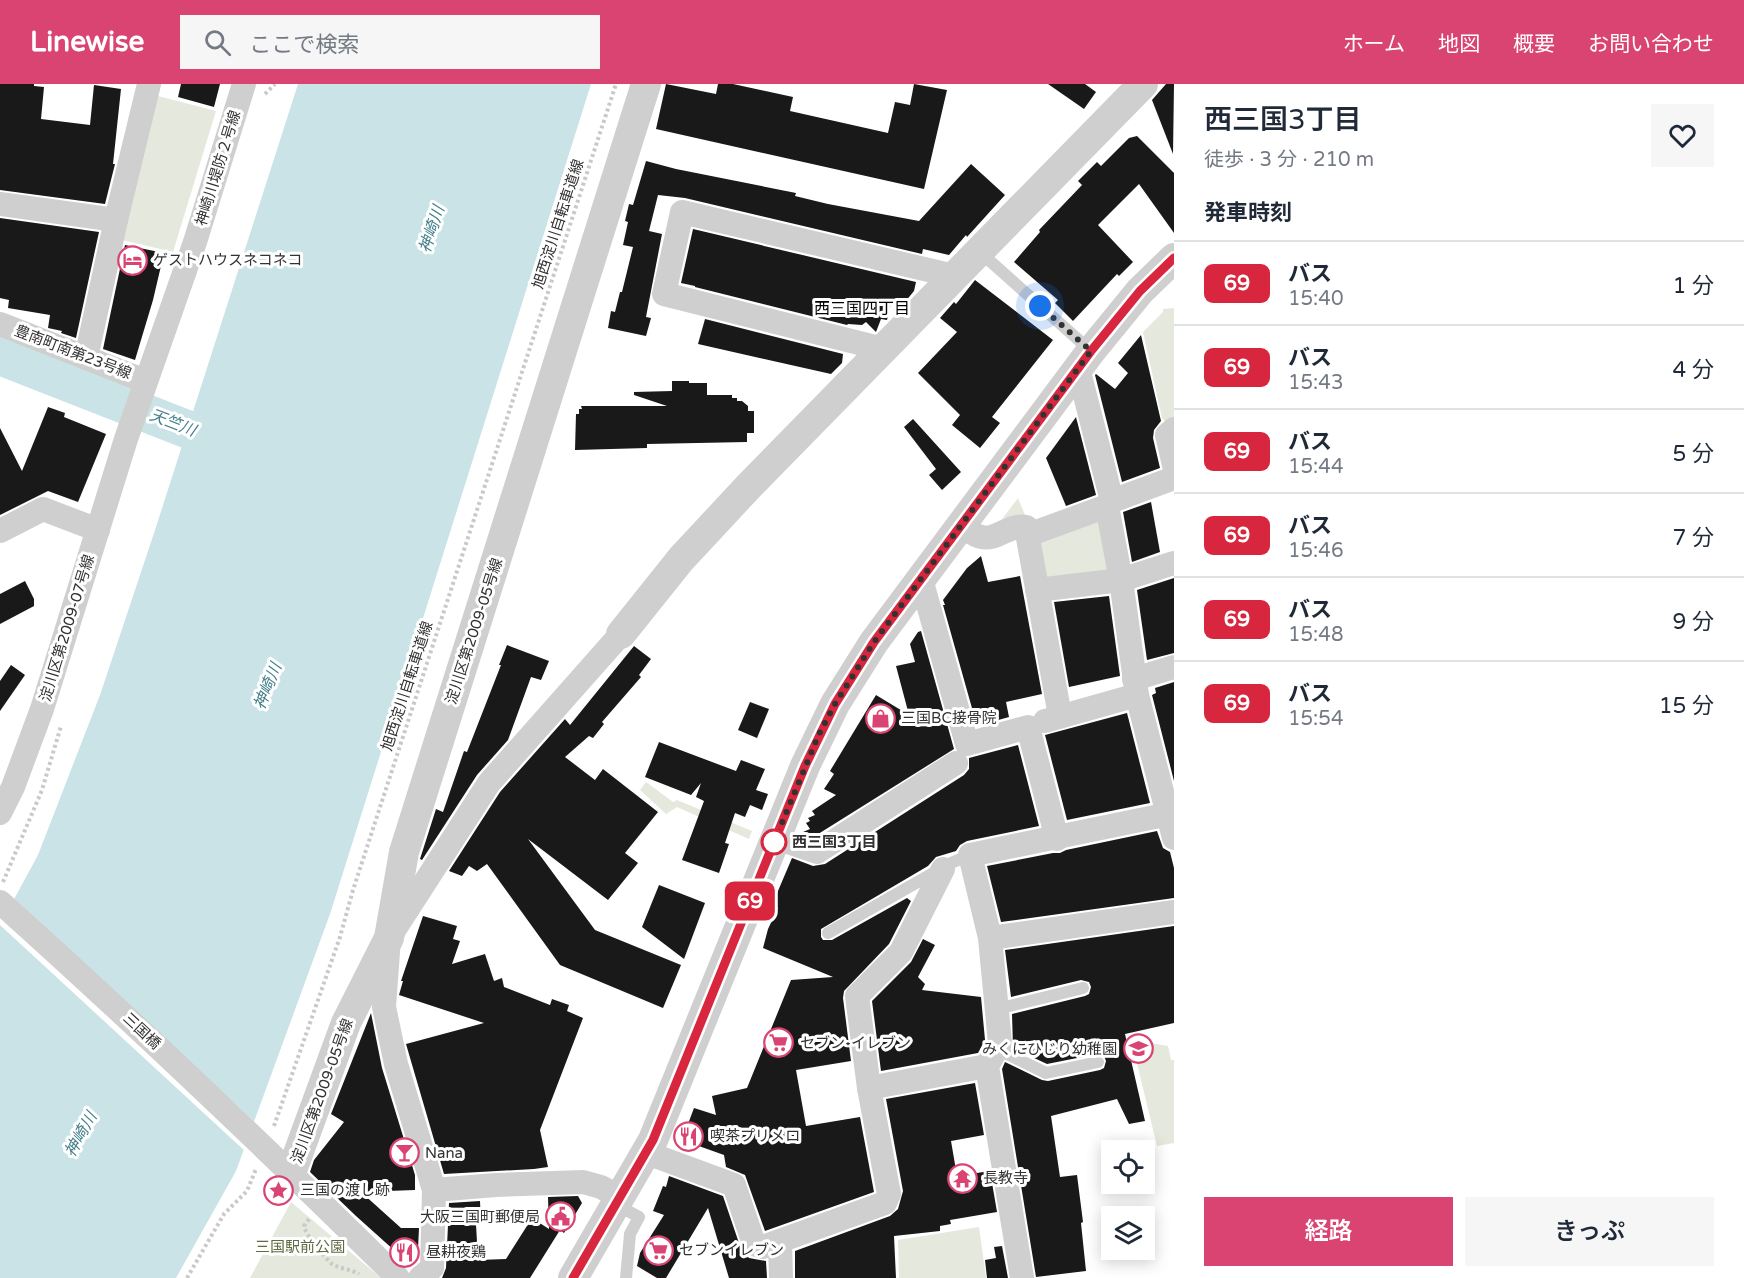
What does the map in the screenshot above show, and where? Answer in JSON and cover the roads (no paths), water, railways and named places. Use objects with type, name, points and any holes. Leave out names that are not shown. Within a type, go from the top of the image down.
[{"type":"street","points":[[86,358],[147,84]]},
{"type":"street","name":"神崎川堤防２号線","points":[[126,439],[195,242],[244,84]]},
{"type":"street","name":"淀川区第2009-05号線","points":[[278,1166],[389,938],[404,852],[646,84]]},
{"type":"street","points":[[420,1278],[432,1268],[434,1190],[396,1064],[384,1007],[389,938],[489,783],[621,634],[681,559],[1143,84]]},
{"type":"street","points":[[0,204],[116,220]]},
{"type":"street","points":[[883,349],[664,294],[682,212],[954,276]]},
{"type":"street","points":[[573,1278],[647,1153],[805,766],[835,704],[874,642],[1084,359],[1140,291],[1174,258]]},
{"type":"street","name":"豊南町南第23号線","points":[[0,324],[144,384]]},
{"type":"street","points":[[1084,359],[1121,580],[1135,687],[1170,812],[1174,837]]},
{"type":"street","points":[[1174,429],[1167,435],[1174,465]]},
{"type":"street","name":"淀川区第2009-07号線","points":[[0,813],[13,787],[42,709],[126,439]]},
{"type":"street","points":[[1028,535],[1174,478]]},
{"type":"street","points":[[0,531],[43,509],[98,530]]},
{"type":"street","points":[[961,525],[979,536],[992,538],[1019,525],[1026,527],[1060,716]]},
{"type":"street","points":[[1037,590],[1121,580],[1174,563]]},
{"type":"street","points":[[921,579],[967,744],[1060,716],[1135,687],[1174,667]]},
{"type":"street","points":[[1028,727],[1057,839]]},
{"type":"street","points":[[776,838],[818,852],[956,763]]},
{"type":"street","points":[[1022,1278],[992,1058],[1000,1043],[990,938],[970,855],[1057,839],[1170,812]]},
{"type":"street","points":[[647,1153],[734,1185],[754,1244],[764,1247],[885,1203],[889,1194],[869,1088],[856,996],[901,952],[943,869]]},
{"type":"street","name":"三国橋","points":[[0,902],[104,995],[278,1166],[398,1278]]},
{"type":"street","points":[[990,938],[1174,912]]},
{"type":"street","points":[[869,1088],[992,1058]]},
{"type":"street","points":[[434,1190],[583,1182],[601,1187],[619,1201]]},
{"type":"street","points":[[780,1242],[780,1278]]},
{"type":"lane","points":[[990,261],[1084,359]]},
{"type":"lane","points":[[828,933],[951,863],[970,855]]},
{"type":"lane","points":[[997,1009],[1083,988]]},
{"type":"lane","points":[[992,1058],[1046,1073],[1098,1062]]},
{"type":"lane","points":[[619,1201],[639,1217],[630,1234],[626,1278]]},
{"type":"water","name":"神崎川","points":[[298,84],[591,84],[330,914],[236,1171],[176,1278],[0,1278],[0,925],[38,855],[100,695]]},
{"type":"waterway","name":"天竺川","points":[[0,356],[235,448]]},
{"type":"place","name":"ゲストハウスネコネコ","points":[[132,260]]},
{"type":"place","name":"三国BC接骨院","points":[[880,718]]},
{"type":"place","name":"西三国3丁目","points":[[774,842]]},
{"type":"place","name":"セブン-イレブン","points":[[779,1043]]},
{"type":"place","name":"みくにひじり幼稚園","points":[[1138,1049]]},
{"type":"place","name":"喫茶プリメロ","points":[[689,1136]]},
{"type":"place","name":"Nana","points":[[404,1153]]},
{"type":"place","name":"長教寺","points":[[962,1178]]},
{"type":"place","name":"三国の渡し跡","points":[[279,1190]]},
{"type":"place","name":"大阪三国町郵便局","points":[[561,1217]]},
{"type":"place","name":"セブンイレブン","points":[[658,1250]]},
{"type":"place","name":"昼耕夜鶏","points":[[405,1252]]},
{"type":"district","name":"西三国四丁目","points":[[862,308]]},
{"type":"park label","name":"三国駅前公園","points":[[300,1247]]}]
